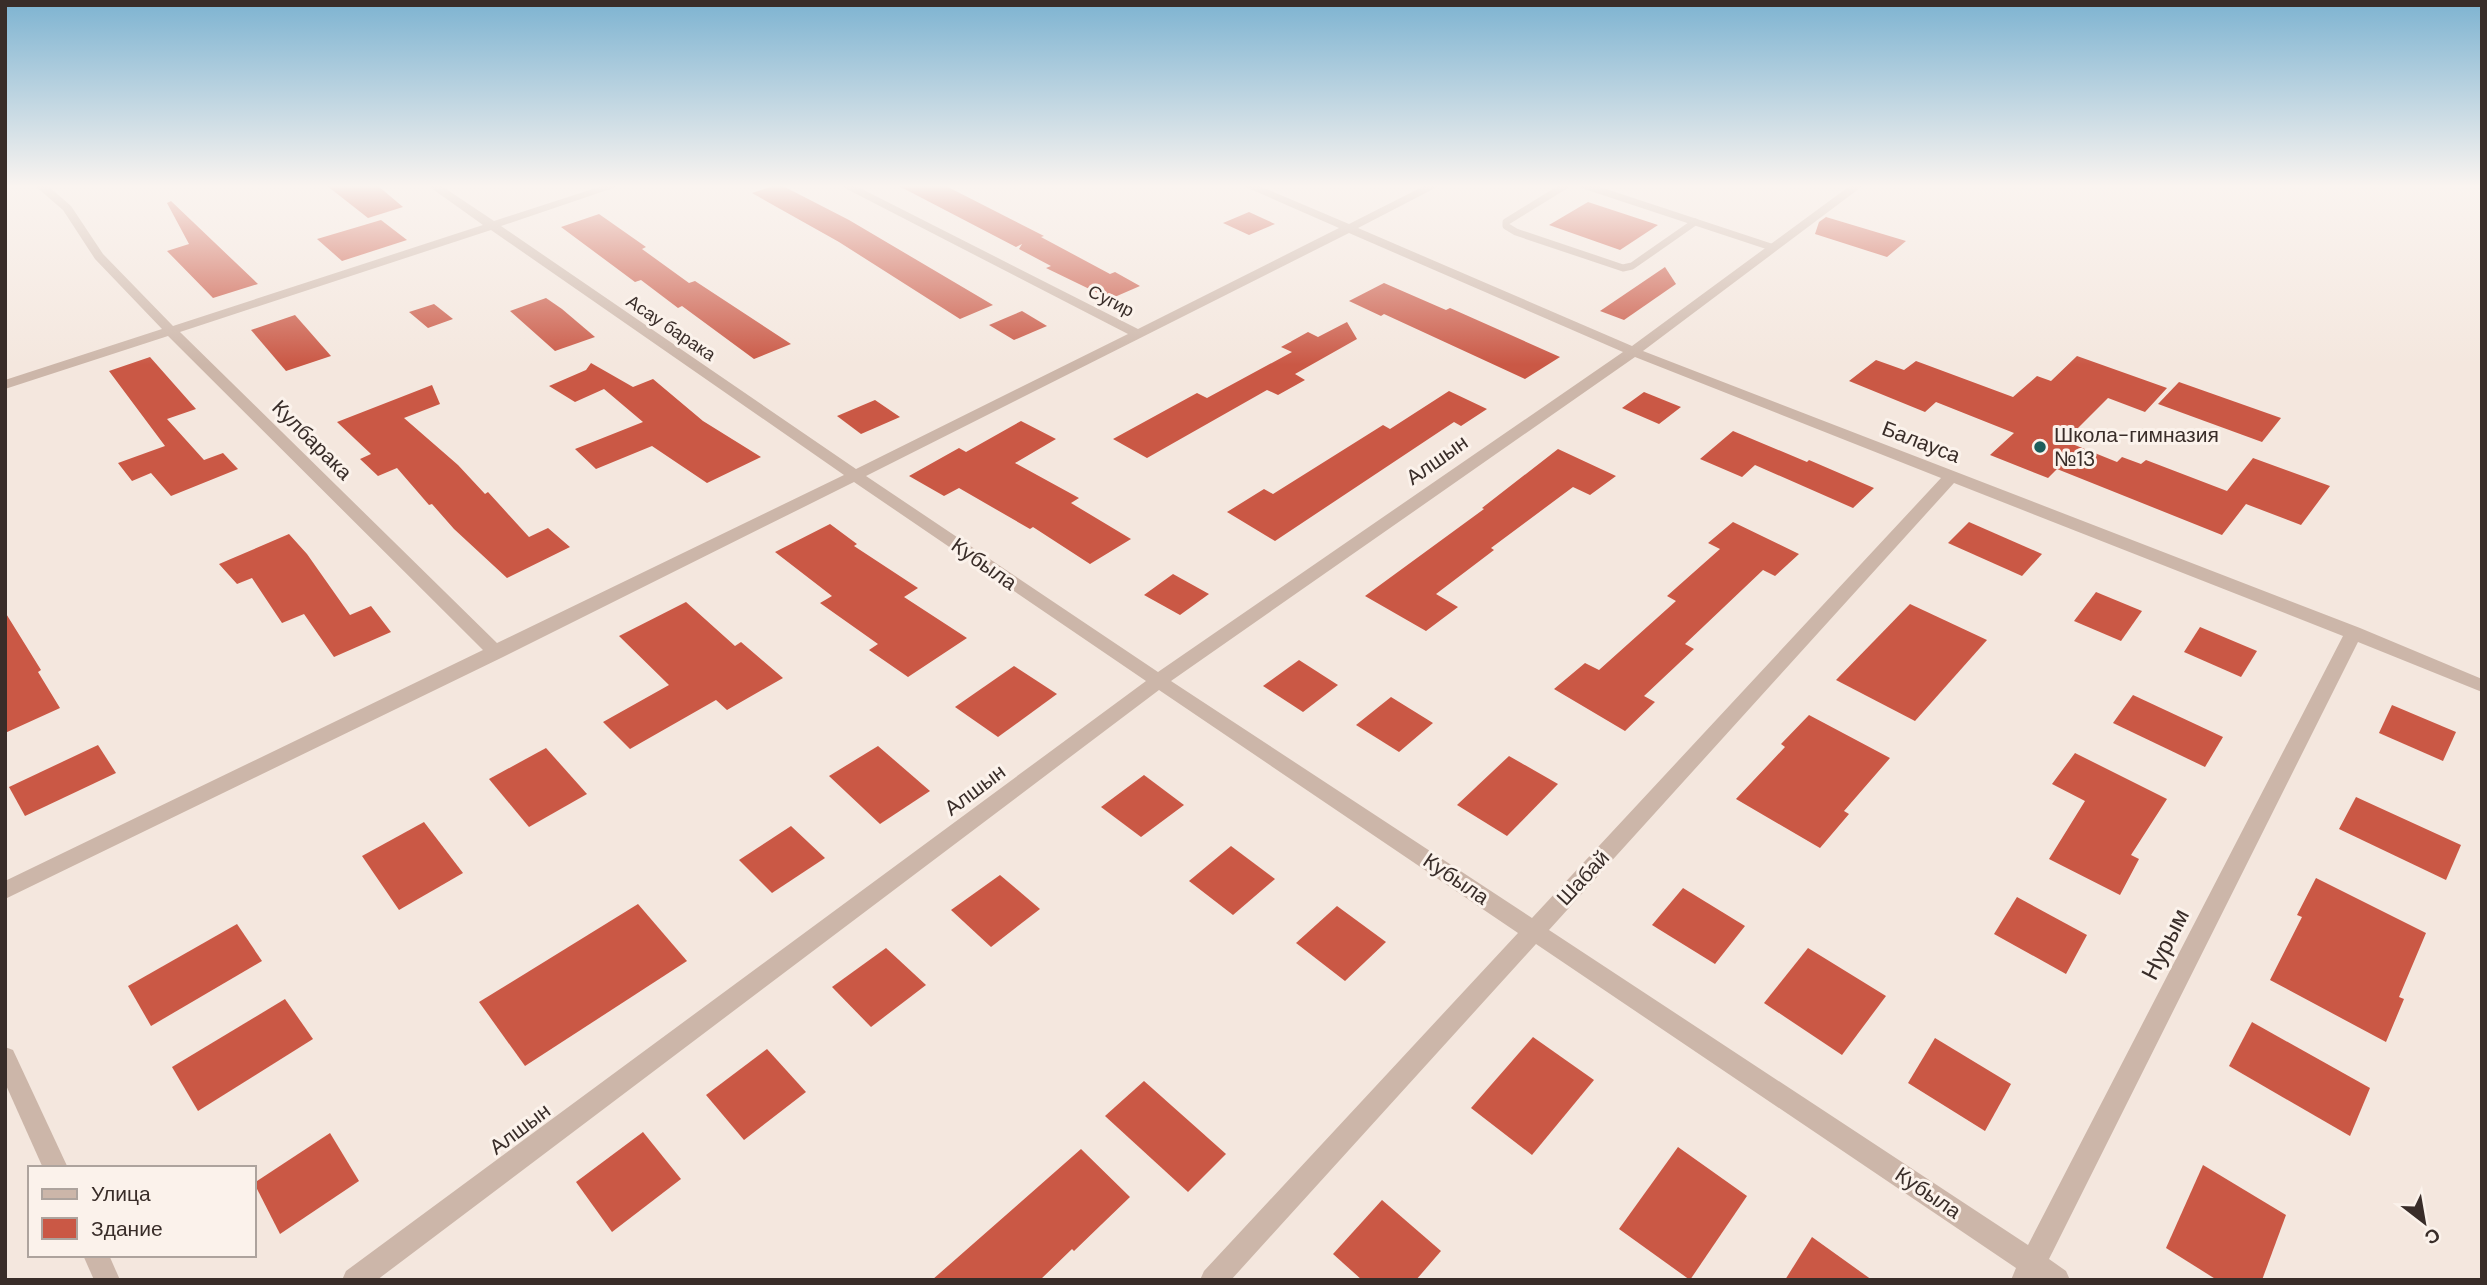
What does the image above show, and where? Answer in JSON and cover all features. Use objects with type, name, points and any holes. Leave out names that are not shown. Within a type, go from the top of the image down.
[{"type":"street","name":"Кулбарака","points":[[92,245],[169,329],[497,653]]},
{"type":"street","points":[[5,385],[430,245]]},
{"type":"street","name":"Асау барака","points":[[517,245],[856,475]]},
{"type":"street","name":"Сугир","points":[[963,245],[1137,333]]},
{"type":"street","points":[[5,891],[497,653],[1311,245]]},
{"type":"street","name":"Балауса","points":[[1392,245],[1633,352],[2354,632],[2482,686]]},
{"type":"street","name":"Алшын","points":[[355,1280],[1158,681],[1633,352],[1774,245]]},
{"type":"street","name":"Кубыла","points":[[856,475],[1158,681],[1533,931],[2028,1271],[2057,1280]]},
{"type":"street","name":"Шабай","points":[[1213,1280],[1952,476]]},
{"type":"street","name":"Нурым","points":[[2028,1271],[2354,632]]},
{"type":"street","points":[[5,1057],[55,1166]]},
{"type":"street","points":[[97,1257],[107,1280]]},
{"type":"lane","points":[[1555,245],[1623,268],[1632,266],[1662,245]]},
{"type":"lane","points":[[1765,245],[1771,247]]},
{"type":"building","points":[[186,245],[217,245],[258,284],[213,298],[167,251]]},
{"type":"building","points":[[324,245],[392,245],[342,261]]},
{"type":"building","points":[[585,245],[643,245],[646,247],[642,249],[689,283],[695,281],[791,344],[754,359],[682,306],[678,308],[641,280],[635,282]]},
{"type":"building","points":[[844,245],[891,245],[993,305],[960,319]]},
{"type":"building","points":[[1021,245],[1056,245],[1110,274],[1115,272],[1140,286],[1110,299],[1046,268],[1051,266],[1019,249]]},
{"type":"building","points":[[1606,245],[1628,245],[1620,250]]},
{"type":"building","points":[[1849,245],[1901,245],[1887,257]]},
{"type":"building","points":[[1665,267],[1676,284],[1624,320],[1600,311]]},
{"type":"building","points":[[1384,283],[1446,310],[1450,308],[1560,357],[1525,379],[1384,314],[1381,316],[1349,301]]},
{"type":"building","points":[[546,298],[595,337],[555,351],[510,311]]},
{"type":"building","points":[[434,304],[453,319],[428,328],[409,312]]},
{"type":"building","points":[[1022,311],[1047,326],[1014,340],[989,325]]},
{"type":"building","points":[[295,315],[331,356],[286,371],[251,330]]},
{"type":"building","points":[[1347,322],[1357,339],[1295,374],[1305,380],[1278,395],[1267,390],[1147,458],[1113,439],[1197,393],[1207,398],[1292,352],[1281,347],[1308,332],[1318,337]]},
{"type":"building","name":"Школа-гимназия №13","points":[[2077,356],[2167,388],[2145,412],[2108,398],[2065,441],[2117,462],[2122,457],[2141,464],[2146,460],[2227,491],[2253,458],[2330,486],[2301,525],[2246,504],[2222,535],[2057,469],[2048,478],[1990,455],[2014,433],[1936,402],[1925,412],[1849,381],[1876,360],[1904,370],[1916,361],[2013,397],[2037,376],[2051,381]]},
{"type":"building","points":[[150,357],[196,409],[167,419],[204,460],[223,453],[238,469],[171,496],[151,473],[132,481],[118,463],[165,446],[109,371]]},
{"type":"building","points":[[591,363],[633,387],[653,379],[703,421],[761,457],[707,483],[652,446],[596,469],[575,449],[643,422],[604,389],[575,402],[549,386],[586,370]]},
{"type":"building","points":[[2179,382],[2281,418],[2262,442],[2158,404]]},
{"type":"building","points":[[432,385],[440,404],[404,418],[458,465],[485,494],[488,492],[529,537],[548,528],[570,547],[507,578],[454,529],[432,504],[429,505],[397,468],[378,476],[360,459],[371,454],[337,422]]},
{"type":"building","points":[[1449,391],[1487,409],[1461,426],[1454,422],[1275,541],[1227,512],[1264,489],[1273,494],[1383,425],[1390,429]]},
{"type":"building","points":[[1644,392],[1681,407],[1659,424],[1622,408]]},
{"type":"building","points":[[875,400],[900,417],[861,434],[837,416]]},
{"type":"building","points":[[1021,421],[1056,439],[1015,463],[1079,498],[1071,503],[1131,539],[1090,564],[1033,527],[1030,529],[959,488],[944,496],[909,476],[959,448],[966,452]]},
{"type":"building","points":[[1733,431],[1874,488],[1853,508],[1755,465],[1742,477],[1700,459]]},
{"type":"building","points":[[1558,449],[1616,476],[1590,495],[1573,487],[1491,548],[1494,550],[1436,594],[1458,607],[1426,631],[1365,596],[1484,509],[1482,508]]},
{"type":"building","points":[[1733,522],[1799,554],[1775,576],[1763,570],[1685,644],[1694,649],[1644,696],[1655,702],[1625,731],[1554,689],[1585,663],[1599,670],[1676,601],[1667,596],[1720,549],[1708,543]]},
{"type":"building","points":[[1969,522],[2042,554],[2022,576],[1948,543]]},
{"type":"building","points":[[830,524],[857,544],[854,546],[918,588],[904,597],[967,638],[908,677],[869,650],[878,644],[820,603],[832,596],[775,552]]},
{"type":"building","points":[[289,534],[307,554],[350,615],[371,606],[391,632],[334,657],[304,614],[282,623],[252,578],[237,584],[219,564]]},
{"type":"building","points":[[1173,574],[1209,594],[1180,615],[1144,595]]},
{"type":"building","points":[[2096,592],[2142,611],[2121,641],[2074,621]]},
{"type":"building","points":[[686,602],[735,646],[741,642],[783,678],[727,710],[716,700],[630,749],[603,722],[669,685],[619,636]]},
{"type":"building","points":[[1910,604],[1987,640],[1915,721],[1836,680]]},
{"type":"building","points":[[5,612],[41,670],[38,672],[60,708],[5,733]]},
{"type":"building","points":[[2200,627],[2257,651],[2241,677],[2184,652]]},
{"type":"building","points":[[1299,660],[1338,685],[1303,712],[1263,686]]},
{"type":"building","points":[[1014,666],[1057,694],[998,737],[955,707]]},
{"type":"building","points":[[2133,695],[2223,737],[2205,767],[2113,723]]},
{"type":"building","points":[[1391,697],[1433,723],[1399,752],[1356,725]]},
{"type":"building","points":[[2392,705],[2456,732],[2443,761],[2379,733]]},
{"type":"building","points":[[1809,715],[1890,758],[1844,811],[1849,814],[1820,848],[1736,799],[1785,747],[1781,744]]},
{"type":"building","points":[[98,745],[116,773],[25,816],[9,787]]},
{"type":"building","points":[[878,746],[930,791],[880,824],[829,776]]},
{"type":"building","points":[[546,748],[587,794],[529,827],[489,779]]},
{"type":"building","points":[[2075,753],[2167,799],[2131,855],[2139,859],[2120,895],[2049,859],[2085,801],[2052,784]]},
{"type":"building","points":[[1509,756],[1558,784],[1507,836],[1457,805]]},
{"type":"building","points":[[1144,775],[1184,805],[1141,837],[1101,807]]},
{"type":"building","points":[[2356,797],[2461,845],[2446,880],[2339,829]]},
{"type":"building","points":[[424,822],[463,873],[399,910],[362,856]]},
{"type":"building","points":[[791,826],[825,858],[772,893],[739,860]]},
{"type":"building","points":[[1231,846],[1275,879],[1233,915],[1189,881]]},
{"type":"building","points":[[1000,875],[1040,909],[991,947],[951,910]]},
{"type":"building","points":[[2316,878],[2426,933],[2399,997],[2404,999],[2386,1042],[2270,980],[2302,917],[2297,915]]},
{"type":"building","points":[[1683,888],[1745,926],[1715,964],[1652,925]]},
{"type":"building","points":[[2017,897],[2087,935],[2066,974],[1994,934]]},
{"type":"building","points":[[638,904],[687,961],[525,1066],[479,1002]]},
{"type":"building","points":[[1337,906],[1386,942],[1345,981],[1296,943]]},
{"type":"building","points":[[237,924],[262,961],[151,1026],[128,986]]},
{"type":"building","points":[[886,948],[926,985],[871,1027],[832,987]]},
{"type":"building","points":[[1808,948],[1886,996],[1842,1055],[1764,1003]]},
{"type":"building","points":[[285,999],[313,1039],[198,1111],[172,1067]]},
{"type":"building","points":[[2252,1022],[2370,1088],[2350,1136],[2229,1066]]},
{"type":"building","points":[[1533,1037],[1594,1080],[1532,1155],[1471,1108]]},
{"type":"building","points":[[1935,1038],[2011,1084],[1985,1131],[1908,1083]]},
{"type":"building","points":[[767,1049],[806,1092],[744,1140],[706,1095]]},
{"type":"building","points":[[1144,1081],[1226,1154],[1188,1192],[1105,1116]]},
{"type":"building","points":[[643,1132],[681,1179],[612,1232],[576,1182]]},
{"type":"building","points":[[330,1133],[359,1181],[280,1234],[256,1187],[256,1182]]},
{"type":"building","points":[[1678,1147],[1747,1196],[1690,1280],[1619,1229]]},
{"type":"building","points":[[1081,1149],[1130,1197],[1074,1251],[1072,1249],[1040,1280],[932,1280]]},
{"type":"building","points":[[2203,1165],[2286,1215],[2262,1280],[2217,1280],[2166,1248]]},
{"type":"building","points":[[1382,1200],[1441,1251],[1416,1280],[1362,1280],[1333,1254]]},
{"type":"building","points":[[1812,1237],[1872,1280],[1785,1280]]},
{"type":"place","name":"Школа-гимназия №13","points":[[2040,447]]}]
